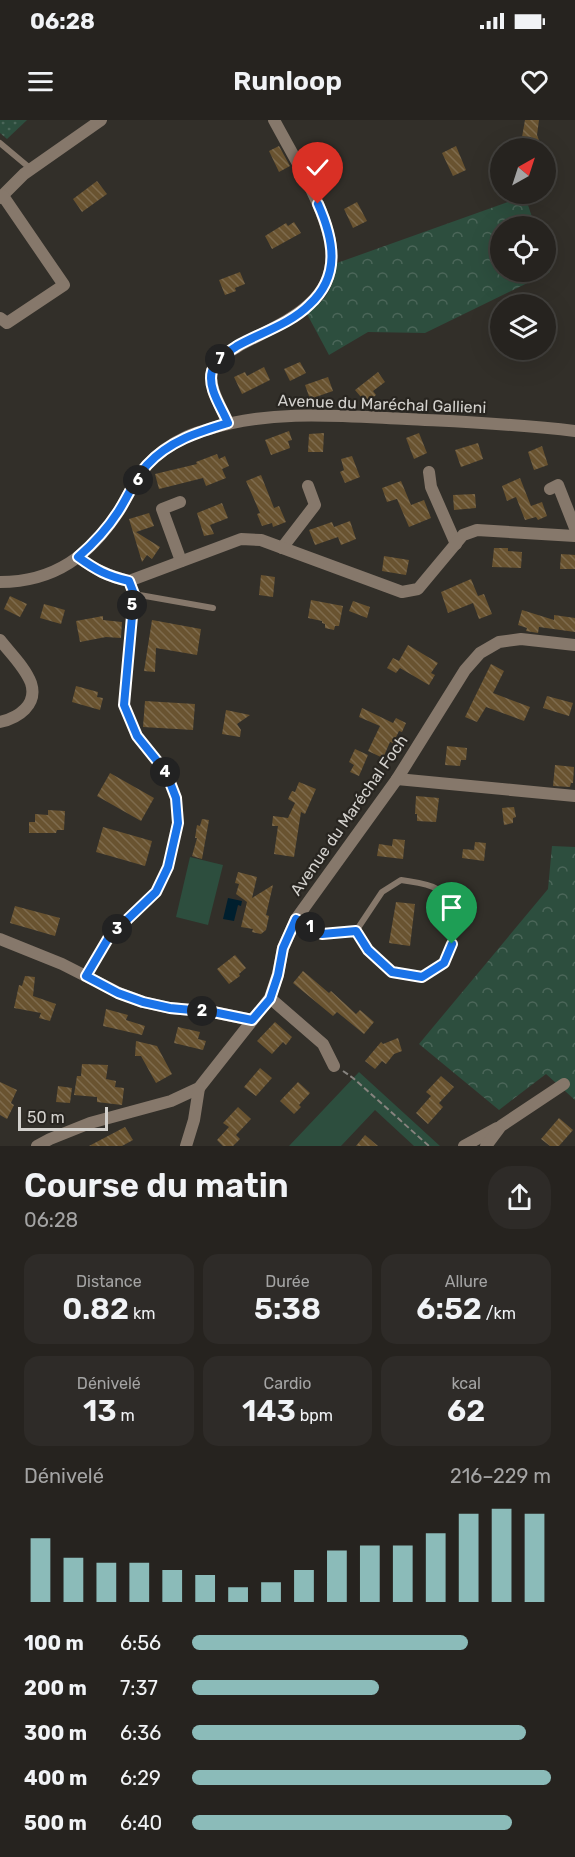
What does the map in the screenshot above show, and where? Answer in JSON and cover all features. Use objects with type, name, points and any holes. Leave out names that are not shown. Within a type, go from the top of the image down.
[{"type":"street","points":[[0,318],[7,324],[64,285],[1,197],[31,169],[101,120]]},
{"type":"street","points":[[228,423],[211,384],[212,370],[221,356],[284,322],[308,306],[323,289],[331,268],[332,250],[327,224],[274,120]]},
{"type":"street","name":"Avenue du Maréchal Gallieni","points":[[0,582],[45,576],[64,567],[92,545],[117,513],[146,466],[166,448],[189,435],[228,423],[276,416],[345,416],[521,425],[575,431]]},
{"type":"street","points":[[429,471],[431,487],[456,544]]},
{"type":"street","points":[[550,489],[558,485],[575,528]]},
{"type":"street","points":[[282,548],[315,505],[308,486]]},
{"type":"street","points":[[180,502],[162,509],[181,561]]},
{"type":"street","points":[[78,557],[95,570],[129,581],[241,539],[261,540],[402,592],[418,589],[463,535],[477,530],[575,536]]},
{"type":"street","name":"Avenue du Maréchal Foch","points":[[37,1146],[90,1123],[171,1101],[199,1088],[270,999],[278,975],[283,948],[296,919],[397,779],[465,670],[480,653],[499,642],[520,639],[575,645]]},
{"type":"street","points":[[0,640],[31,683],[32,695],[23,713],[0,722]]},
{"type":"street","points":[[397,779],[575,796]]},
{"type":"street","points":[[0,939],[62,964],[118,993],[143,1002],[252,1020]]},
{"type":"street","points":[[270,999],[322,1044],[334,1066]]},
{"type":"street","points":[[464,1146],[501,1126],[564,1084]]},
{"type":"street","points":[[186,1146],[194,1120],[199,1088]]},
{"type":"street","points":[[486,1146],[501,1126]]},
{"type":"lane","points":[[0,143],[31,169]]},
{"type":"lane","points":[[86,976],[109,937],[156,892],[168,867],[178,823],[176,798],[166,772],[137,736],[124,705],[134,594],[129,581]]},
{"type":"lane","points":[[134,594],[213,608]]},
{"type":"lane","points":[[401,880],[435,887],[446,896],[453,921],[452,944],[444,963],[422,977],[392,972],[368,950],[356,931],[382,892],[401,880]]},
{"type":"lane","points":[[296,919],[322,934],[356,931]]},
{"type":"path","points":[[334,1066],[354,1078],[429,1146]]},
{"type":"green space","points":[[0,120],[27,120],[7,139],[0,133]]},
{"type":"green space","points":[[503,204],[528,204],[532,216],[490,216],[490,282],[530,282],[505,294],[490,294],[490,301],[425,333],[368,332],[329,355],[307,314],[328,293],[337,263]]},
{"type":"green space","points":[[552,846],[575,847],[575,1100],[546,1074],[499,1110],[419,1044],[548,889]]},
{"type":"green space","points":[[190,857],[223,865],[208,925],[176,917]]},
{"type":"green space","points":[[359,1072],[440,1146],[414,1146],[375,1110],[341,1146],[289,1146]]},
{"type":"water","points":[[228,898],[242,901],[241,906],[238,905],[234,921],[223,919]]},
{"type":"building","points":[[525,120],[539,120],[538,138],[522,137]]},
{"type":"building","points":[[279,146],[290,166],[279,172],[269,151]]},
{"type":"building","points":[[456,146],[466,170],[453,176],[442,153]]},
{"type":"building","points":[[97,181],[107,194],[82,212],[73,199]]},
{"type":"building","points":[[357,202],[367,221],[353,228],[344,209]]},
{"type":"building","points":[[294,222],[301,233],[272,249],[265,236],[286,223],[288,226]]},
{"type":"building","points":[[240,272],[245,284],[225,295],[219,280]]},
{"type":"building","points":[[300,362],[306,373],[290,381],[284,369]]},
{"type":"building","points":[[264,367],[270,380],[242,394],[234,377],[245,372],[247,376]]},
{"type":"building","points":[[378,372],[385,382],[373,391],[376,395],[366,403],[355,390]]},
{"type":"building","points":[[328,377],[333,391],[310,399],[305,385]]},
{"type":"building","points":[[289,431],[292,440],[288,441],[290,448],[271,455],[265,440]]},
{"type":"building","points":[[324,433],[323,452],[308,452],[309,434]]},
{"type":"building","points":[[419,433],[427,453],[414,459],[406,438]]},
{"type":"building","points":[[478,443],[483,459],[461,467],[455,450]]},
{"type":"building","points":[[542,446],[548,465],[534,470],[528,452]]},
{"type":"building","points":[[217,454],[219,459],[225,456],[229,466],[222,469],[226,478],[206,486],[203,478],[159,489],[155,474],[197,464],[196,462]]},
{"type":"building","points":[[352,456],[360,477],[345,483],[340,472],[344,470],[341,459]]},
{"type":"building","points":[[261,475],[274,508],[279,506],[286,522],[273,527],[272,523],[262,526],[257,514],[260,513],[246,481]]},
{"type":"building","points":[[520,478],[531,506],[542,502],[547,516],[538,520],[536,517],[525,520],[516,497],[507,501],[502,486]]},
{"type":"building","points":[[401,481],[411,505],[424,500],[431,518],[409,527],[397,499],[387,502],[382,488]]},
{"type":"building","points":[[475,494],[476,508],[454,510],[453,495]]},
{"type":"building","points":[[222,503],[228,518],[210,525],[214,534],[204,536],[197,513]]},
{"type":"building","points":[[149,513],[154,526],[136,532],[160,547],[152,559],[147,555],[142,562],[129,519]]},
{"type":"building","points":[[350,521],[356,539],[341,545],[338,537],[315,545],[309,530],[332,522],[334,527]]},
{"type":"building","points":[[494,548],[508,548],[508,551],[522,552],[521,568],[492,567]]},
{"type":"building","points":[[561,554],[575,555],[575,569],[560,569]]},
{"type":"building","points":[[384,556],[409,560],[406,575],[382,571]]},
{"type":"building","points":[[261,575],[275,577],[273,597],[259,595]]},
{"type":"building","points":[[471,579],[478,596],[484,594],[492,614],[479,619],[473,603],[448,613],[441,592]]},
{"type":"building","points":[[10,596],[27,604],[20,617],[4,609]]},
{"type":"building","points":[[311,600],[343,606],[339,626],[335,626],[334,630],[325,628],[322,621],[308,618]]},
{"type":"building","points":[[353,601],[370,607],[367,618],[349,611]]},
{"type":"building","points":[[44,604],[65,610],[61,624],[40,618]]},
{"type":"building","points":[[522,610],[554,620],[554,615],[575,618],[575,632],[539,627],[538,633],[526,631],[527,628],[518,625]]},
{"type":"building","points":[[103,616],[103,620],[122,622],[121,638],[106,637],[80,642],[76,621]]},
{"type":"building","points":[[152,620],[201,629],[197,655],[156,648],[155,672],[144,671]]},
{"type":"building","points":[[408,645],[438,663],[431,673],[435,675],[429,685],[400,668],[396,673],[387,668],[393,658],[399,661]]},
{"type":"building","points":[[491,664],[504,671],[493,693],[530,707],[524,721],[486,707],[477,722],[465,717]]},
{"type":"building","points":[[76,686],[98,692],[97,697],[103,698],[100,710],[72,702]]},
{"type":"building","points":[[547,696],[573,703],[569,716],[543,708]]},
{"type":"building","points":[[145,701],[195,704],[193,730],[143,727]]},
{"type":"building","points":[[362,708],[393,723],[396,718],[406,723],[393,743],[390,742],[383,758],[368,751],[380,726],[359,717]]},
{"type":"building","points":[[226,710],[250,715],[237,724],[241,730],[240,737],[222,734]]},
{"type":"building","points":[[447,746],[467,748],[466,760],[461,760],[460,766],[445,765]]},
{"type":"building","points":[[355,749],[368,755],[359,776],[350,772],[354,765],[349,762]]},
{"type":"building","points":[[555,765],[574,767],[573,783],[570,787],[553,786]]},
{"type":"building","points":[[110,773],[154,798],[141,821],[97,796]]},
{"type":"building","points":[[299,782],[316,789],[305,814],[301,812],[294,857],[274,854],[278,826],[272,826],[273,816],[288,818],[295,803],[288,799],[292,791],[295,792]]},
{"type":"building","points":[[416,796],[439,798],[436,822],[417,821]]},
{"type":"building","points":[[514,807],[516,817],[513,818],[513,823],[504,825],[502,808]]},
{"type":"building","points":[[48,810],[65,811],[64,830],[57,830],[56,833],[29,833],[29,822],[35,822],[35,814],[48,815]]},
{"type":"building","points":[[202,819],[209,820],[202,859],[192,856],[197,838],[195,838],[197,825],[200,826]]},
{"type":"building","points":[[103,827],[152,841],[145,866],[96,852]]},
{"type":"building","points":[[393,839],[405,840],[403,859],[377,856],[379,844],[392,846]]},
{"type":"building","points":[[475,842],[486,843],[484,861],[462,858],[463,849],[474,850]]},
{"type":"building","points":[[238,872],[257,877],[252,898],[273,885],[266,915],[269,916],[266,930],[261,934],[252,932],[253,929],[241,927],[247,902],[236,894],[239,884],[235,883]]},
{"type":"building","points":[[396,902],[415,904],[410,946],[389,943]]},
{"type":"building","points":[[15,906],[60,918],[55,936],[10,923]]},
{"type":"building","points":[[235,955],[246,968],[229,984],[217,969]]},
{"type":"building","points":[[303,971],[329,993],[331,991],[356,1014],[360,1010],[374,1022],[364,1034],[337,1012],[333,1016],[293,983]]},
{"type":"building","points":[[25,976],[35,977],[33,996],[56,1004],[50,1021],[39,1018],[41,1013],[14,1008],[19,985],[22,986]]},
{"type":"building","points":[[106,1009],[128,1015],[126,1020],[145,1026],[142,1035],[103,1026]]},
{"type":"building","points":[[275,1022],[292,1037],[286,1045],[283,1042],[272,1054],[257,1041]]},
{"type":"building","points":[[178,1027],[200,1032],[198,1039],[206,1041],[203,1050],[174,1043]]},
{"type":"building","points":[[398,1038],[402,1051],[394,1054],[386,1064],[382,1061],[375,1069],[365,1061],[381,1042],[383,1044]]},
{"type":"building","points":[[136,1041],[157,1046],[172,1074],[156,1083],[141,1056],[135,1056]]},
{"type":"building","points":[[82,1064],[108,1065],[106,1079],[116,1081],[115,1087],[124,1088],[122,1105],[97,1102],[97,1097],[74,1095],[77,1076],[81,1076]]},
{"type":"building","points":[[260,1068],[272,1078],[256,1096],[244,1087]]},
{"type":"building","points":[[441,1076],[454,1087],[439,1103],[443,1107],[428,1124],[416,1113],[431,1096],[426,1092]]},
{"type":"building","points":[[0,1082],[17,1090],[11,1103],[14,1105],[7,1119],[0,1115]]},
{"type":"building","points":[[298,1082],[310,1093],[294,1114],[280,1101]]},
{"type":"building","points":[[58,1086],[72,1088],[70,1103],[56,1102]]},
{"type":"building","points":[[238,1107],[251,1119],[236,1135],[240,1139],[233,1146],[223,1146],[217,1140],[229,1127],[223,1123]]},
{"type":"building","points":[[559,1118],[573,1130],[559,1146],[550,1146],[541,1139]]},
{"type":"building","points":[[125,1127],[133,1140],[122,1146],[89,1146]]},
{"type":"building","points":[[365,1135],[378,1146],[356,1146]]},
{"type":"route","points":[[318,204],[327,224],[332,250],[331,268],[323,289],[308,306],[284,322],[221,356],[212,370],[211,384],[228,423],[189,435],[166,448],[146,466],[117,513],[92,545],[78,557],[95,570],[129,581],[134,594],[124,705],[137,736],[166,772],[176,798],[178,823],[168,867],[156,892],[109,937],[86,976],[118,993],[143,1002],[252,1020],[270,999],[278,975],[283,948],[296,919],[322,934],[356,931],[368,950],[392,972],[422,977],[444,963],[452,944]]}]
